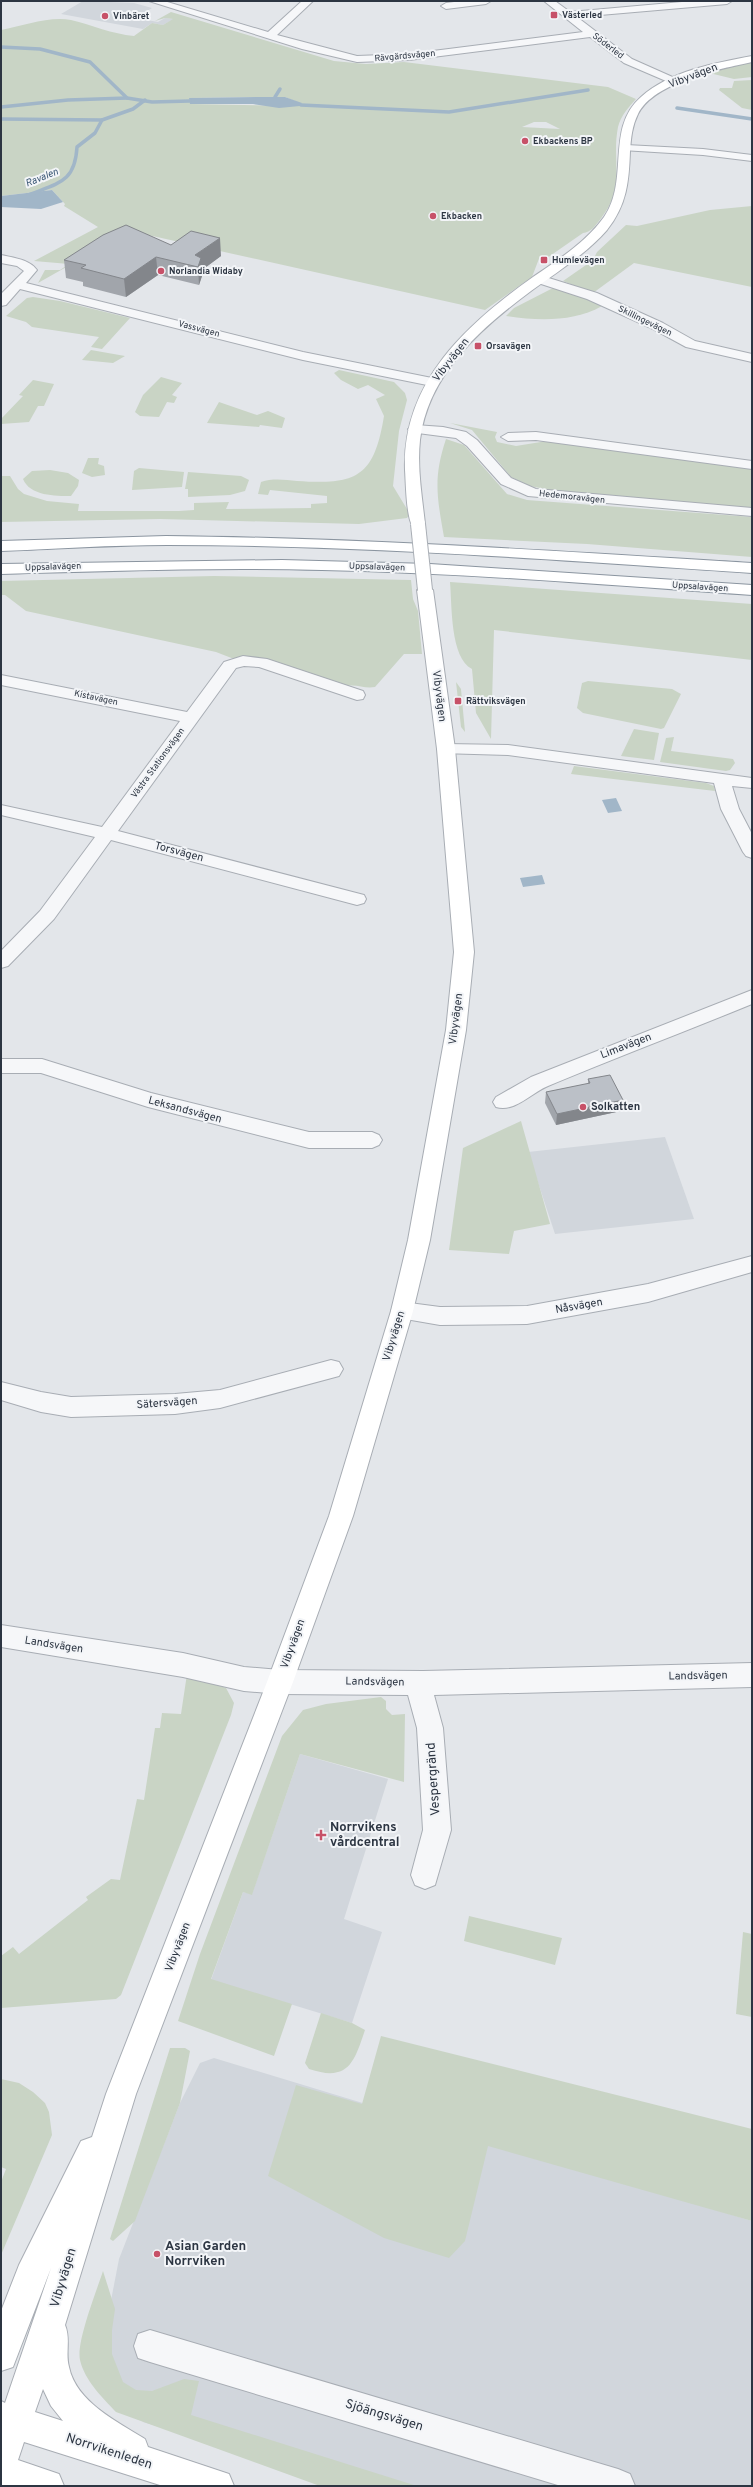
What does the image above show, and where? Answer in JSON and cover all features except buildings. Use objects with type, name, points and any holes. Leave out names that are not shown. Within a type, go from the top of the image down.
[{"type":"main road","name":"Vibyvägen","points":[[1,2461],[8,2420],[52,2316],[121,2094],[280,1682],[341,1516],[402,1311],[419,1240],[456,1030],[464,952],[446,749],[425,590],[418,524],[413,464],[415,429],[432,382],[463,343],[491,314],[595,236],[610,218],[619,202],[624,184],[627,126],[633,112],[652,95],[674,81],[726,64],[752,59]]},
{"type":"main road","name":"Uppsalavägen","points":[[1,546],[187,541],[326,544],[463,549],[752,568]]},
{"type":"main road","name":"Uppsalavägen","points":[[1,569],[180,564],[323,565],[465,571],[752,590]]},
{"type":"main road","name":"Vibyvägen","points":[[1,2355],[30,2276],[121,2094]]},
{"type":"main road","points":[[1,2313],[30,2276]]},
{"type":"main road","points":[[52,2316],[52,2367],[59,2388],[66,2399],[98,2429],[161,2468]]},
{"type":"main road","name":"Norrvikenleden","points":[[8,2420],[217,2486]]},
{"type":"main road","points":[[1,2472],[47,2486]]},
{"type":"street","name":"Rävgärdsvägen","points":[[154,1],[271,35],[333,55],[381,60],[592,34]]},
{"type":"street","points":[[271,35],[308,1]]},
{"type":"street","points":[[446,6],[486,1]]},
{"type":"street","name":"Söderled","points":[[549,1],[628,61],[674,81]]},
{"type":"street","points":[[567,14],[687,3],[727,1]]},
{"type":"street","points":[[626,148],[703,152],[752,158]]},
{"type":"street","points":[[1,259],[21,263],[32,270],[1,302]]},
{"type":"street","name":"Skillingevägen","points":[[539,278],[592,296],[658,326],[691,344],[752,358]]},
{"type":"street","name":"Vassvägen","points":[[19,285],[303,356],[432,382]]},
{"type":"street","name":"Hedemoravägen","points":[[415,429],[448,431],[461,435],[472,442],[506,481],[533,493],[752,512]]},
{"type":"street","points":[[508,437],[536,436],[752,465]]},
{"type":"street","name":"Västra Stationsvägen","points":[[1,962],[47,915],[108,834],[230,665],[243,661],[261,662],[357,695]]},
{"type":"street","name":"Kistavägen","points":[[1,680],[191,718]]},
{"type":"street","points":[[446,749],[508,750],[752,783]]},
{"type":"street","points":[[721,778],[730,809],[752,852]]},
{"type":"street","name":"Torsvägen","points":[[1,810],[108,834],[357,899]]},
{"type":"street","name":"Limavägen","points":[[503,1102],[538,1082],[752,997]]},
{"type":"street","name":"Leksandsvägen","points":[[1,1066],[42,1066],[148,1100],[310,1140],[372,1140]]},
{"type":"street","name":"Nåsvägen","points":[[402,1311],[440,1316],[527,1315],[648,1293],[752,1264]]},
{"type":"street","name":"Sätersvägen","points":[[1,1391],[41,1402],[71,1407],[175,1404],[220,1399],[331,1369]]},
{"type":"street","name":"Landsvägen","points":[[1,1636],[183,1665],[244,1679],[280,1682],[418,1683],[752,1675]]},
{"type":"street","name":"Vespergränd","points":[[418,1683],[430,1728],[437,1830],[425,1875]]},
{"type":"street","name":"Sjöängsvägen","points":[[150,2346],[618,2486]]},
{"type":"shaded area","name":"Vinbäret","points":[[83,1],[134,3],[152,8],[136,18],[158,22],[165,18],[174,19],[163,25],[152,23],[143,29],[61,14]]},
{"type":"shaded area","points":[[665,1137],[694,1219],[555,1234],[528,1152]]},
{"type":"shaded area","name":"Norrvikens vårdcentral","points":[[300,1754],[388,1779],[344,1919],[382,1932],[352,2023],[211,1980],[243,1892],[252,1894]]},
{"type":"shaded area","points":[[214,2058],[752,2221],[752,2486],[358,2486],[143,2422],[118,2380],[103,2342],[119,2259],[180,2103],[200,2063]]},
{"type":"green space","points":[[171,12],[334,61],[366,64],[404,62],[608,87],[636,99],[623,115],[618,127],[616,140],[616,175],[613,197],[608,209],[592,229],[583,233],[547,258],[540,256],[532,277],[485,310],[130,231],[38,283],[45,270],[60,270],[69,264],[34,261],[98,227],[64,206],[65,204],[52,190],[1,196],[1,30],[45,20],[63,19],[134,36],[152,23],[163,25],[173,19],[165,18],[155,21]],"holes":[[[285,97],[302,104],[300,106],[191,104],[189,98]],[[534,122],[546,122],[560,129],[522,127]]]},
{"type":"green space","points":[[752,59],[752,77],[734,79],[701,71]]},
{"type":"green space","points":[[752,80],[752,110],[742,108],[719,90],[720,88],[732,88],[734,81]]},
{"type":"green space","points":[[752,206],[752,287],[634,263],[593,293],[563,281],[599,256],[594,258],[597,252],[626,225],[637,226],[710,210]]},
{"type":"green space","points":[[553,288],[561,288],[602,306],[568,318],[531,319],[506,316],[514,308]]},
{"type":"green space","points":[[33,297],[60,301],[130,318],[102,349],[91,347],[99,337],[32,327],[26,322],[6,316],[27,298]]},
{"type":"green space","points":[[91,350],[125,356],[113,363],[82,360]]},
{"type":"green space","points":[[339,370],[394,382],[405,393],[407,400],[399,431],[393,486],[410,514],[407,518],[359,524],[160,519],[1,522],[1,476],[10,476],[18,489],[24,494],[47,501],[79,504],[78,511],[179,511],[194,510],[194,503],[229,502],[226,509],[311,508],[311,504],[327,503],[327,496],[270,490],[268,495],[258,494],[261,482],[270,480],[318,482],[334,481],[348,478],[359,473],[368,464],[375,452],[384,416],[376,399],[385,395],[368,385],[358,389],[341,380],[334,373]]},
{"type":"green space","points":[[161,377],[182,383],[172,395],[177,397],[174,403],[167,402],[159,417],[140,416],[135,412],[143,395]]},
{"type":"green space","points":[[33,380],[54,384],[44,406],[38,406],[29,422],[1,424],[1,419],[23,396],[19,395]]},
{"type":"green space","points":[[219,402],[257,415],[268,411],[285,418],[282,428],[260,425],[259,427],[207,423]]},
{"type":"green space","points":[[450,423],[497,432],[495,437],[497,442],[516,446],[553,440],[752,468],[752,508],[560,492],[530,486],[511,477],[472,430]]},
{"type":"green space","points":[[446,439],[464,445],[507,494],[527,500],[752,517],[752,557],[587,544],[444,537],[438,499],[438,477],[439,465]]},
{"type":"green space","points":[[88,458],[99,458],[98,464],[104,466],[105,475],[92,477],[82,473]]},
{"type":"green space","points":[[139,468],[184,472],[182,487],[132,490],[134,471]]},
{"type":"green space","points":[[50,470],[68,473],[79,480],[78,486],[71,496],[58,496],[37,492],[26,485],[23,479],[32,471]]},
{"type":"green space","points":[[188,472],[241,476],[249,480],[245,491],[230,495],[188,497],[188,489],[185,489]]},
{"type":"green space","points":[[214,576],[411,580],[413,599],[418,611],[422,654],[404,654],[375,687],[347,686],[251,657],[234,659],[216,652],[26,611],[5,595],[1,595],[1,581]]},
{"type":"green space","points":[[450,582],[752,604],[752,660],[494,630],[491,739],[476,713],[472,669],[465,663],[456,643],[452,617]]},
{"type":"green space","points":[[588,681],[672,689],[681,694],[664,728],[661,729],[583,713],[577,708],[582,683]]},
{"type":"green space","points":[[456,682],[461,689],[465,732],[461,727]]},
{"type":"green space","points":[[634,729],[659,733],[654,760],[621,756]]},
{"type":"green space","points":[[674,737],[671,751],[733,759],[735,763],[730,770],[726,771],[660,762],[666,738]]},
{"type":"green space","points":[[574,766],[706,783],[714,786],[715,791],[571,774]]},
{"type":"green space","points":[[521,1121],[550,1224],[514,1231],[509,1254],[449,1250],[463,1148]]},
{"type":"green space","points":[[187,1674],[226,1688],[234,1703],[231,1715],[121,1995],[116,1999],[1,2008],[1,1956],[13,1947],[19,1954],[88,1900],[86,1897],[111,1879],[120,1880],[137,1799],[144,1800],[155,1728],[160,1728],[162,1713],[181,1714]]},
{"type":"green space","points":[[381,1697],[386,1701],[386,1709],[392,1715],[405,1714],[404,1782],[300,1754],[252,1895],[243,1892],[211,1979],[292,2004],[274,2056],[178,2021],[200,1954],[282,1736],[303,1710],[326,1704]]},
{"type":"green space","points":[[469,1916],[562,1938],[555,1965],[464,1941]]},
{"type":"green space","points":[[743,1932],[752,1934],[752,2017],[736,2014]]},
{"type":"green space","points":[[321,2013],[352,2023],[365,2030],[353,2060],[348,2067],[341,2071],[333,2073],[322,2072],[309,2069],[305,2063]]},
{"type":"green space","points":[[381,2036],[752,2129],[752,2221],[488,2146],[465,2241],[449,2258],[384,2238],[268,2176],[296,2085],[362,2104]]},
{"type":"green space","points":[[170,2048],[185,2048],[190,2051],[180,2103],[135,2221],[113,2241],[110,2239]]},
{"type":"green space","points":[[1,2079],[19,2083],[33,2092],[45,2103],[49,2112],[52,2135],[1,2255],[1,2182],[6,2169],[1,2167]]},
{"type":"green space","points":[[103,2271],[115,2309],[112,2330],[112,2354],[123,2382],[136,2390],[152,2391],[184,2379],[199,2381],[191,2415],[417,2486],[320,2486],[116,2412],[90,2382],[82,2368],[80,2360],[81,2341],[84,2329]]},
{"type":"water","points":[[285,97],[302,103],[300,106],[279,108],[253,104],[190,104],[189,98]]},
{"type":"water","name":"Ravalen","points":[[52,190],[63,202],[41,209],[1,207],[1,196]]},
{"type":"water","points":[[616,798],[622,811],[608,813],[602,800]]},
{"type":"water","points":[[542,875],[545,884],[523,887],[520,878]]},
{"type":"waterway","points":[[1,47],[40,49],[90,62],[127,98]]},
{"type":"waterway","points":[[275,97],[280,89]]},
{"type":"waterway","points":[[301,105],[449,112],[588,90]]},
{"type":"waterway","name":"Ravalen","points":[[1,107],[68,100],[127,98]]},
{"type":"waterway","points":[[127,98],[144,101]]},
{"type":"waterway","name":"Ravalen","points":[[102,120],[133,109],[144,101]]},
{"type":"waterway","points":[[144,101],[152,102],[190,101]]},
{"type":"waterway","points":[[677,108],[752,119]]},
{"type":"waterway","name":"Ravalen","points":[[1,119],[102,120]]},
{"type":"waterway","name":"Ravalen","points":[[28,195],[56,184],[69,175],[76,159],[77,147],[95,133],[102,120]]},
{"type":"place","name":"Västerled","points":[[554,15]]},
{"type":"place","name":"Vinbäret","points":[[105,16]]},
{"type":"place","name":"Ekbackens BP","points":[[525,141]]},
{"type":"place","name":"Ekbacken","points":[[433,216]]},
{"type":"place","name":"Humlevägen","points":[[544,260]]},
{"type":"place","name":"Norlandia Widaby","points":[[161,271]]},
{"type":"place","name":"Orsavägen","points":[[478,346]]},
{"type":"place","name":"Rättviksvägen","points":[[458,701]]},
{"type":"place","name":"Solkatten","points":[[583,1107]]},
{"type":"place","name":"Norrvikens vårdcentral","points":[[321,1835]]},
{"type":"place","name":"Asian Garden Norrviken","points":[[157,2254]]}]
